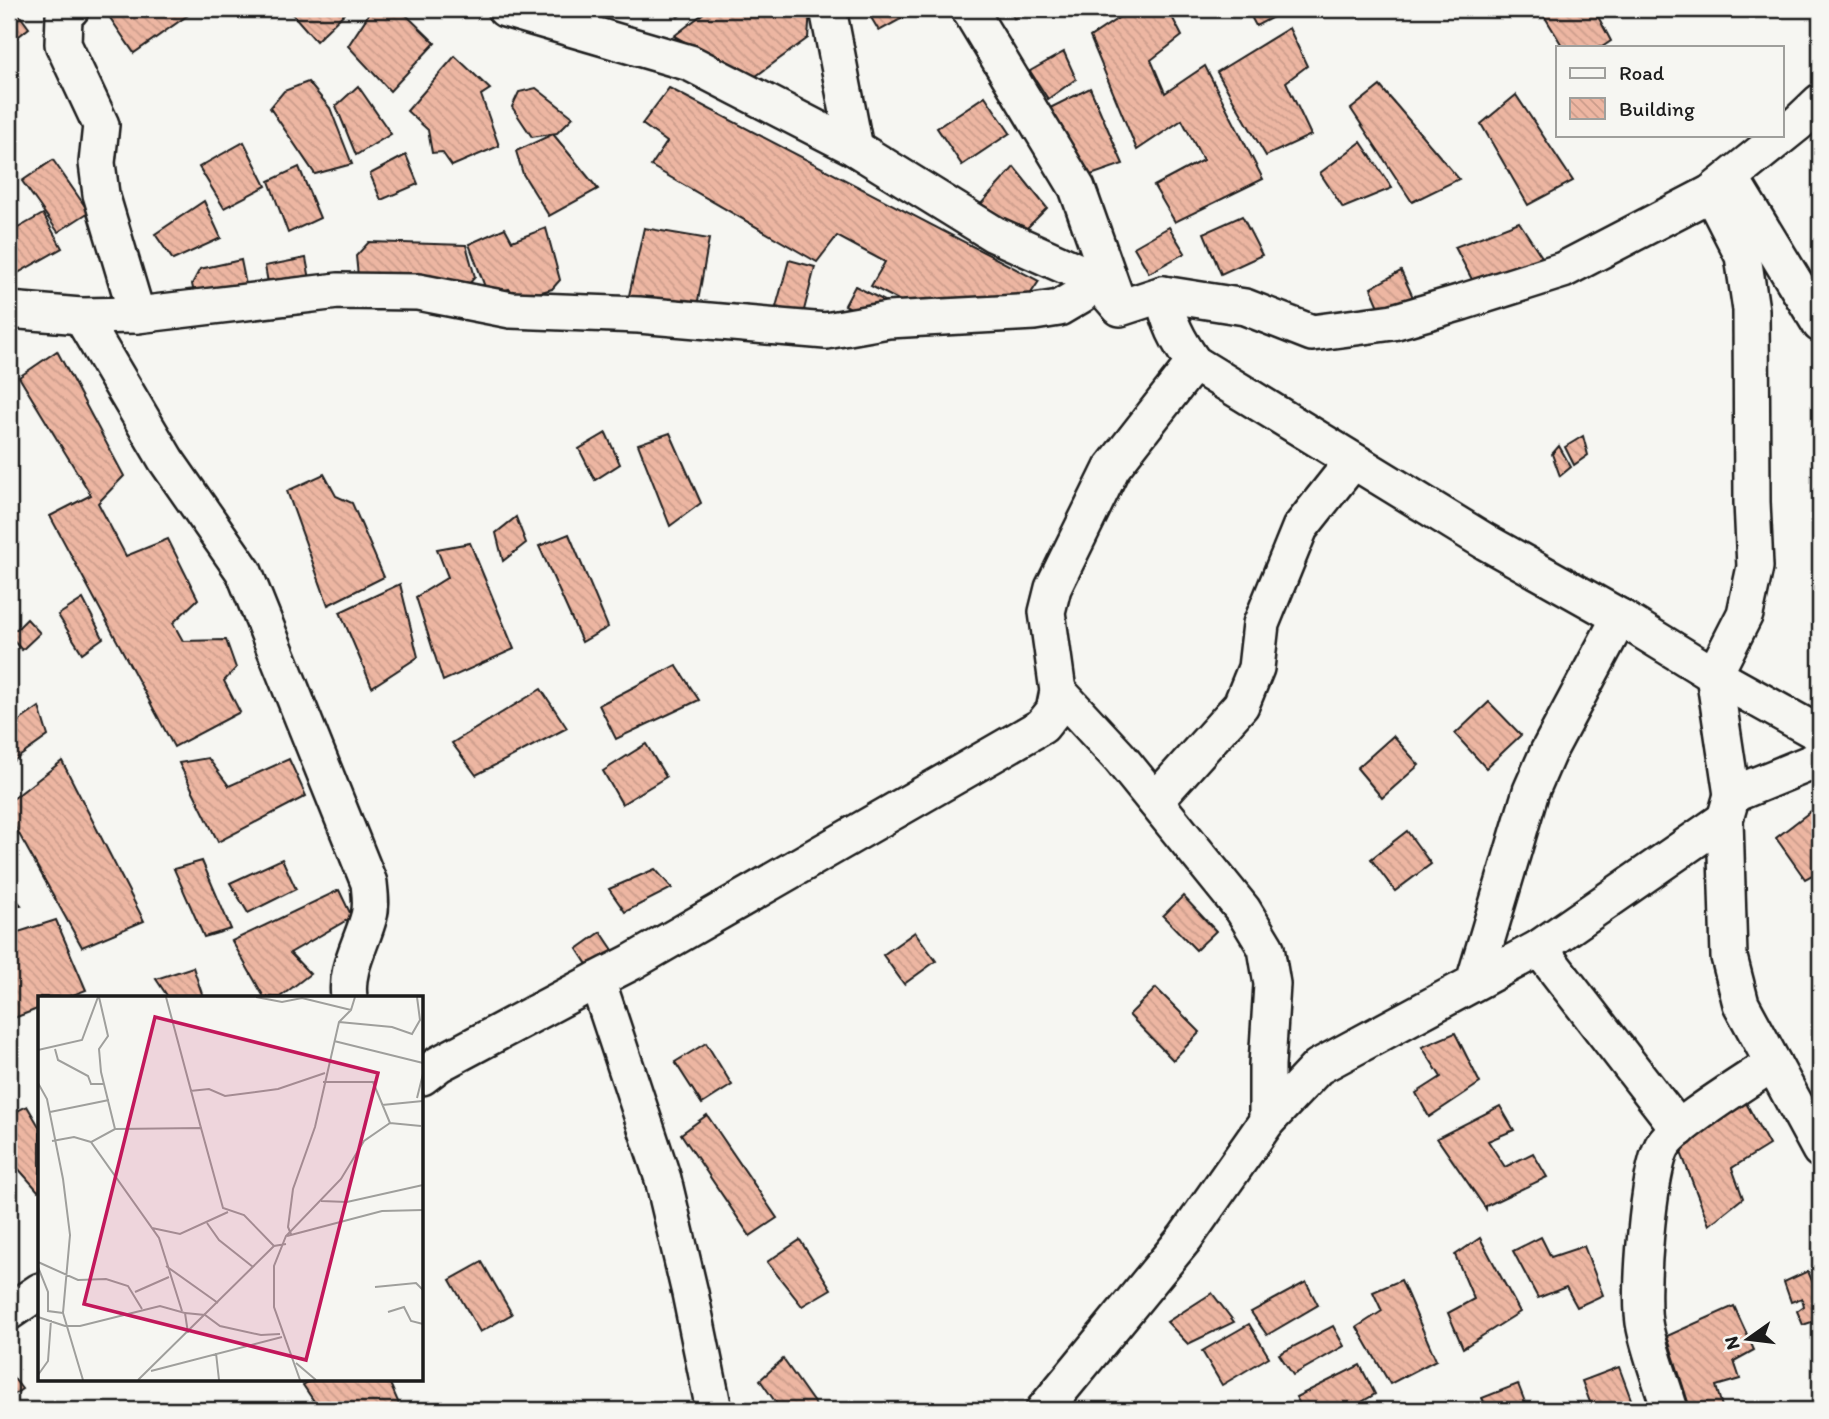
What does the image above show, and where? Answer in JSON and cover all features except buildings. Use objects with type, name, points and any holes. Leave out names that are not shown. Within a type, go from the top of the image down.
[{"type":"street","points":[[71,9],[64,16],[63,44],[101,125],[97,163],[101,194],[137,315]]},
{"type":"street","points":[[505,9],[690,63],[855,148],[994,234],[1095,279],[1119,308]]},
{"type":"street","points":[[828,9],[855,148]]},
{"type":"street","points":[[970,9],[1077,188],[1119,308]]},
{"type":"street","points":[[1784,133],[1820,102]]},
{"type":"street","points":[[1119,308],[1163,294],[1245,307],[1312,333],[1393,322],[1563,270],[1721,186],[1780,136]]},
{"type":"street","points":[[1721,186],[1820,324]]},
{"type":"street","points":[[1721,186],[1742,256],[1751,310],[1755,567],[1745,614],[1714,675],[1729,807],[1729,957],[1741,1004],[1820,1150]]},
{"type":"street","points":[[9,310],[81,316],[137,315],[338,291],[418,292],[511,310],[639,314],[826,331],[888,320],[1034,312],[1059,308],[1081,295],[1095,279]]},
{"type":"street","points":[[1163,294],[1167,314],[1177,339],[1194,363],[1486,542],[1820,734]]},
{"type":"street","points":[[81,316],[166,460],[244,572],[369,883],[369,915],[350,970],[347,986],[349,996]]},
{"type":"street","points":[[424,1075],[439,1064],[632,962],[1042,726],[1054,711],[1058,691],[1047,612],[1053,588],[1112,468],[1194,363]]},
{"type":"street","points":[[1154,801],[1241,705],[1255,668],[1261,624],[1300,528],[1353,461]]},
{"type":"street","points":[[1474,982],[1531,791],[1548,752],[1620,617]]},
{"type":"street","points":[[1058,691],[1120,758],[1243,910],[1266,947],[1272,984],[1267,1121]]},
{"type":"street","points":[[1044,1410],[1185,1238],[1267,1121],[1318,1067],[1539,948],[1729,807],[1820,759]]},
{"type":"street","points":[[1539,948],[1679,1129]]},
{"type":"street","points":[[597,980],[663,1179],[714,1410]]},
{"type":"street","points":[[1670,1410],[1644,1326],[1643,1291],[1652,1178],[1662,1146],[1679,1129],[1773,1063]]},
{"type":"street","points":[[9,1312],[38,1292]]}]
